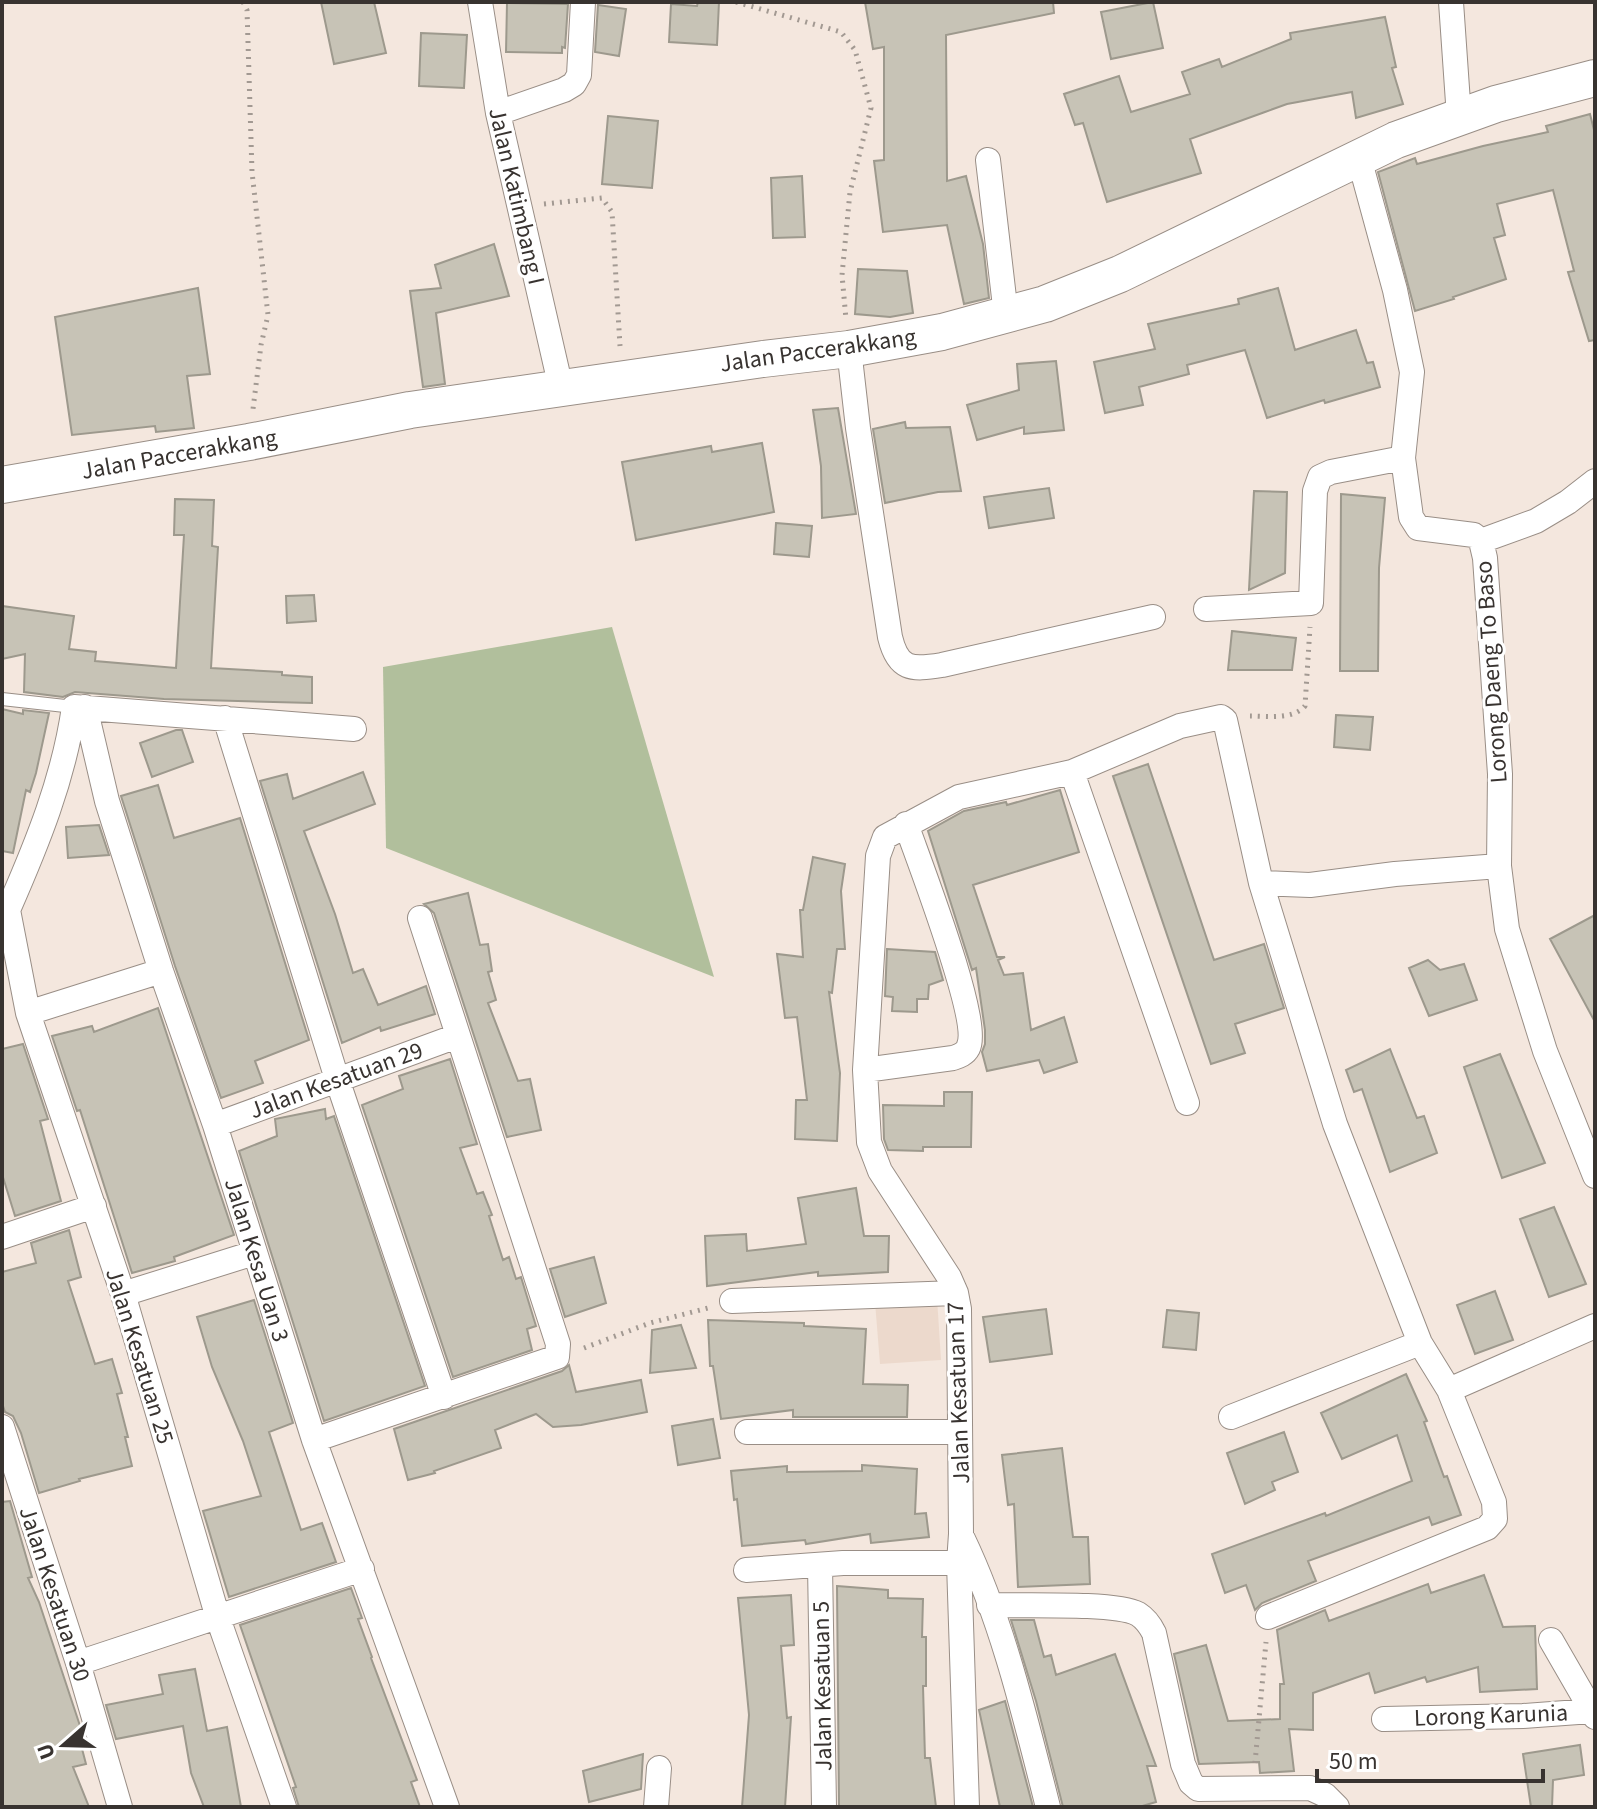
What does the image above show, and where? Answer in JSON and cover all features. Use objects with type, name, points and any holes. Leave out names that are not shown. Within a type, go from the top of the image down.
[{"type":"main road","name":"Jalan Paccerakkang","points":[[2,485],[410,410],[849,349],[942,332],[1045,304],[1120,274],[1359,158],[1459,117],[1531,93],[1595,78]]},
{"type":"street","name":"Jalan Katimbang I","points":[[480,2],[498,113],[561,388]]},
{"type":"street","points":[[498,113],[574,84],[579,75],[583,2]]},
{"type":"street","points":[[1451,2],[1459,117]]},
{"type":"street","name":"Lorong Daeng To Baso","points":[[1359,158],[1395,290],[1412,372],[1403,458],[1411,517],[1418,528],[1474,535],[1481,541],[1485,558],[1497,730],[1499,866],[1507,929],[1526,997],[1595,1176]]},
{"type":"street","points":[[988,160],[1006,315]]},
{"type":"street","points":[[849,349],[890,637],[902,663],[910,667],[942,665],[1153,617]]},
{"type":"street","points":[[1206,609],[1312,602],[1315,491],[1320,477],[1331,472],[1403,458]]},
{"type":"street","points":[[1481,541],[1536,521],[1595,481]]},
{"type":"street","points":[[5,908],[43,830],[79,707],[354,729]]},
{"type":"street","name":"Jalan Kesa Uan 3","points":[[79,707],[161,971],[215,1125],[314,1440],[447,1807]]},
{"type":"street","points":[[1223,717],[1261,883],[1335,1124],[1420,1343],[1449,1390],[1494,1502],[1495,1519],[1487,1528],[1268,1617]]},
{"type":"street","name":"Jalan Kesatuan 17","points":[[967,1807],[959,1563],[961,1361],[956,1293],[873,1155],[867,1121],[865,1070],[878,856],[885,837],[959,797],[1072,772],[1180,726],[1223,717]]},
{"type":"street","points":[[225,718],[337,1079],[444,1397]]},
{"type":"street","points":[[1072,772],[1187,1103]]},
{"type":"street","points":[[865,1070],[953,1058],[969,1048],[967,1012],[945,936],[906,824]]},
{"type":"street","points":[[1261,883],[1310,885],[1395,874],[1499,866]]},
{"type":"street","name":"Jalan Kesatuan 25","points":[[5,908],[28,1013],[123,1294],[218,1618],[284,1807]]},
{"type":"street","points":[[314,1440],[557,1357],[558,1344],[420,918]]},
{"type":"street","points":[[28,1013],[161,971]]},
{"type":"street","name":"Jalan Kesatuan 29","points":[[215,1125],[457,1036]]},
{"type":"street","points":[[2,1237],[94,1206]]},
{"type":"street","points":[[123,1294],[254,1253]]},
{"type":"street","points":[[732,1301],[956,1293]]},
{"type":"street","points":[[1449,1390],[1595,1326]]},
{"type":"street","points":[[1231,1417],[1420,1343]]},
{"type":"street","name":"Jalan Kesatuan 30","points":[[2,1427],[13,1496],[78,1663],[120,1807]]},
{"type":"street","points":[[747,1432],[959,1432]]},
{"type":"street","points":[[961,1534],[975,1563],[1009,1662],[1048,1807]]},
{"type":"street","points":[[746,1570],[890,1562],[959,1563]]},
{"type":"street","name":"Jalan Kesatuan 5","points":[[820,1565],[824,1807]]},
{"type":"street","points":[[78,1663],[362,1569]]},
{"type":"street","points":[[989,1605],[1113,1608],[1140,1615],[1154,1633],[1183,1764],[1191,1783],[1198,1789],[1310,1788],[1325,1795],[1337,1807]]},
{"type":"street","points":[[1551,1640],[1594,1714]]},
{"type":"street","name":"Lorong Karunia","points":[[1384,1719],[1594,1714]]},
{"type":"street","points":[[656,1807],[659,1768]]},
{"type":"lane","points":[[2,699],[79,707]]},
{"type":"path","points":[[243,2],[247,10],[252,172],[268,315],[261,345],[249,442]]},
{"type":"path","points":[[247,10],[251,2]]},
{"type":"path","points":[[736,2],[841,32],[855,50],[871,108],[850,192],[843,262],[849,349]]},
{"type":"path","points":[[519,206],[602,198],[608,204],[612,212],[622,379]]},
{"type":"path","points":[[1223,717],[1292,715],[1303,710],[1312,602]]},
{"type":"path","points":[[557,1357],[650,1323],[732,1301]]},
{"type":"path","points":[[1252,1790],[1268,1617]]},
{"type":"shaded area","points":[[612,627],[714,977],[386,848],[383,667]]},
{"type":"shaded area","points":[[937,1298],[941,1360],[880,1364],[875,1302]]},
{"type":"building","points":[[321,2],[374,2],[386,53],[334,64]]},
{"type":"building","points":[[698,2],[719,2],[717,45],[669,42],[671,4],[697,6]]},
{"type":"building","points":[[865,2],[1053,2],[1054,13],[946,35],[947,181],[966,176],[983,244],[989,298],[964,304],[947,225],[883,232],[874,161],[884,160],[884,47],[873,49]]},
{"type":"building","points":[[1153,2],[1163,48],[1111,59],[1101,12]]},
{"type":"building","points":[[507,3],[568,4],[562,53],[506,52]]},
{"type":"building","points":[[598,5],[626,9],[619,56],[595,52]]},
{"type":"building","points":[[1385,17],[1396,67],[1392,68],[1403,104],[1356,118],[1352,92],[1287,104],[1190,139],[1201,173],[1107,202],[1083,123],[1075,125],[1064,94],[1119,76],[1131,112],[1190,94],[1182,72],[1219,59],[1222,67],[1291,39],[1290,33]]},
{"type":"building","points":[[421,33],[467,35],[464,88],[419,86]]},
{"type":"building","points":[[1590,114],[1595,134],[1595,340],[1589,341],[1568,272],[1574,271],[1553,190],[1497,204],[1505,235],[1494,238],[1506,279],[1415,311],[1378,172],[1415,158],[1417,164],[1548,132],[1546,126]]},
{"type":"building","points":[[608,116],[658,121],[652,188],[602,184]]},
{"type":"building","points":[[802,176],[805,237],[773,238],[771,178]]},
{"type":"building","points":[[494,244],[509,296],[436,313],[445,384],[423,387],[410,291],[441,288],[435,265]]},
{"type":"building","points":[[858,269],[907,271],[913,313],[890,317],[855,314]]},
{"type":"building","points":[[198,288],[210,374],[187,376],[194,428],[156,432],[155,426],[72,435],[55,317]]},
{"type":"building","points":[[1278,288],[1295,350],[1356,330],[1367,363],[1373,362],[1380,387],[1267,418],[1245,350],[1187,365],[1189,374],[1139,387],[1143,405],[1105,413],[1094,362],[1155,349],[1148,324],[1239,304],[1238,299]]},
{"type":"building","points":[[1056,361],[1064,430],[1024,434],[1024,427],[977,440],[967,405],[1019,390],[1017,364]]},
{"type":"building","points":[[838,408],[856,514],[822,518],[821,466],[813,410]]},
{"type":"building","points":[[905,422],[906,428],[950,427],[961,491],[938,492],[885,503],[873,429]]},
{"type":"building","points":[[762,443],[774,512],[636,540],[622,462],[711,446],[712,452]]},
{"type":"building","points":[[1049,488],[1054,518],[989,528],[984,497]]},
{"type":"building","points":[[1254,491],[1287,492],[1285,573],[1249,590]]},
{"type":"building","points":[[1341,494],[1385,498],[1379,568],[1378,671],[1340,671]]},
{"type":"building","points":[[175,499],[214,500],[212,546],[218,547],[211,668],[312,677],[312,703],[164,699],[75,692],[63,697],[24,692],[25,654],[2,659],[2,606],[74,616],[69,649],[96,652],[95,661],[176,668],[184,535],[174,535]]},
{"type":"building","points":[[776,523],[812,526],[809,557],[774,554]]},
{"type":"building","points":[[314,595],[316,621],[287,623],[286,596]]},
{"type":"building","points":[[1232,631],[1296,638],[1292,670],[1228,670]]},
{"type":"building","points":[[2,709],[23,714],[23,710],[49,713],[36,773],[30,792],[26,790],[13,853],[2,851]]},
{"type":"building","points":[[1336,715],[1373,717],[1370,750],[1334,747]]},
{"type":"building","points":[[182,730],[193,762],[152,777],[140,743]]},
{"type":"building","points":[[1148,764],[1214,960],[1264,944],[1284,1008],[1235,1024],[1245,1053],[1211,1064],[1113,776]]},
{"type":"building","points":[[363,772],[375,804],[304,831],[353,973],[363,969],[378,1005],[426,986],[435,1014],[381,1031],[380,1027],[342,1043],[260,781],[287,774],[293,799]]},
{"type":"building","points":[[158,785],[174,838],[240,818],[309,1040],[255,1061],[263,1083],[221,1098],[121,796]]},
{"type":"building","points":[[1060,790],[1079,852],[973,885],[997,957],[1005,957],[998,960],[1004,975],[1023,973],[1031,1030],[1064,1017],[1077,1062],[1044,1073],[1039,1060],[987,1071],[982,1052],[985,1030],[976,968],[972,970],[928,831],[964,811],[1006,802],[1007,805]]},
{"type":"building","points":[[99,825],[109,855],[68,858],[66,827]]},
{"type":"building","points":[[813,857],[845,864],[841,891],[845,949],[837,949],[832,993],[829,992],[840,1073],[837,1141],[795,1139],[796,1100],[807,1100],[797,1017],[785,1018],[777,954],[803,957],[800,910],[803,910]]},
{"type":"building","points":[[468,893],[480,945],[488,944],[492,971],[488,972],[496,1000],[488,1003],[518,1081],[530,1079],[541,1130],[507,1137],[434,913],[424,904]]},
{"type":"building","points":[[1595,915],[1595,1022],[1550,939]]},
{"type":"building","points":[[887,949],[935,952],[943,980],[929,985],[928,999],[917,999],[917,1012],[892,1011],[893,997],[885,996]]},
{"type":"building","points":[[1428,960],[1440,970],[1464,964],[1477,1000],[1429,1016],[1409,968]]},
{"type":"building","points":[[158,1008],[234,1235],[174,1257],[175,1261],[132,1273],[80,1110],[77,1111],[52,1036],[92,1026],[94,1032]]},
{"type":"building","points":[[23,1044],[48,1119],[40,1121],[61,1201],[15,1216],[2,1174],[2,1049]]},
{"type":"building","points":[[1390,1049],[1417,1118],[1424,1116],[1437,1153],[1390,1172],[1362,1089],[1354,1092],[1346,1070]]},
{"type":"building","points":[[1500,1054],[1545,1163],[1502,1178],[1464,1067]]},
{"type":"building","points":[[450,1059],[477,1144],[460,1148],[477,1194],[483,1192],[492,1215],[489,1216],[503,1260],[509,1257],[516,1279],[521,1277],[536,1326],[527,1329],[532,1350],[453,1377],[362,1105],[403,1089],[399,1076]]},
{"type":"building","points":[[944,1092],[972,1092],[971,1147],[888,1150],[884,1139],[883,1105],[944,1106]]},
{"type":"building","points":[[325,1109],[326,1119],[334,1116],[425,1386],[324,1421],[239,1151],[277,1136],[275,1119]]},
{"type":"building","points":[[856,1188],[864,1236],[889,1236],[888,1272],[818,1276],[818,1272],[707,1286],[705,1236],[746,1234],[747,1251],[806,1244],[798,1198]]},
{"type":"building","points":[[1554,1207],[1586,1284],[1549,1297],[1520,1219]]},
{"type":"building","points":[[69,1230],[81,1277],[68,1281],[95,1364],[112,1359],[122,1393],[117,1394],[132,1466],[39,1493],[21,1433],[2,1403],[2,1272],[36,1263],[31,1243]]},
{"type":"building","points":[[594,1257],[606,1303],[565,1317],[550,1269]]},
{"type":"building","points":[[1495,1291],[1513,1340],[1475,1354],[1457,1305]]},
{"type":"building","points":[[254,1300],[293,1423],[269,1432],[301,1530],[322,1523],[336,1562],[229,1597],[203,1511],[261,1496],[243,1441],[212,1367],[197,1317]]},
{"type":"building","points":[[1046,1309],[1052,1354],[990,1362],[983,1317]]},
{"type":"building","points":[[1167,1310],[1199,1313],[1196,1350],[1163,1347]]},
{"type":"building","points":[[708,1320],[804,1323],[804,1326],[866,1329],[863,1384],[908,1385],[907,1417],[793,1417],[793,1410],[721,1419],[713,1366],[710,1366]]},
{"type":"building","points":[[681,1325],[696,1368],[650,1373],[652,1330]]},
{"type":"building","points":[[569,1365],[576,1392],[641,1380],[647,1412],[581,1425],[553,1427],[536,1414],[495,1430],[501,1448],[408,1480],[394,1429],[562,1371]]},
{"type":"building","points":[[1406,1374],[1427,1421],[1424,1422],[1461,1515],[1432,1525],[1429,1517],[1308,1561],[1316,1581],[1262,1603],[1255,1610],[1246,1585],[1225,1593],[1212,1554],[1325,1513],[1326,1516],[1412,1481],[1397,1435],[1342,1459],[1321,1413]]},
{"type":"building","points":[[713,1419],[720,1458],[678,1465],[672,1426]]},
{"type":"building","points":[[1284,1432],[1298,1472],[1272,1482],[1275,1490],[1245,1504],[1227,1453]]},
{"type":"building","points":[[1062,1448],[1073,1537],[1088,1537],[1090,1584],[1018,1587],[1014,1504],[1008,1505],[1002,1455]]},
{"type":"building","points":[[862,1465],[917,1469],[915,1514],[926,1513],[929,1537],[871,1543],[870,1534],[806,1544],[805,1540],[742,1546],[731,1471],[787,1466],[787,1472],[862,1471]]},
{"type":"building","points":[[10,1501],[32,1577],[28,1578],[39,1602],[86,1744],[81,1745],[86,1764],[73,1767],[89,1807],[2,1807],[2,1502]]},
{"type":"building","points":[[1484,1575],[1503,1627],[1535,1626],[1537,1689],[1480,1692],[1478,1667],[1427,1682],[1425,1677],[1375,1693],[1369,1673],[1313,1693],[1313,1730],[1289,1729],[1294,1771],[1260,1773],[1259,1762],[1199,1764],[1174,1654],[1206,1645],[1228,1721],[1280,1719],[1280,1684],[1284,1684],[1277,1630],[1325,1610],[1329,1621],[1428,1584],[1431,1593]]},
{"type":"building","points":[[837,1586],[888,1590],[888,1598],[923,1599],[922,1637],[926,1637],[926,1686],[923,1686],[925,1758],[930,1758],[936,1807],[839,1807]]},
{"type":"building","points":[[351,1588],[371,1658],[417,1780],[411,1782],[420,1807],[299,1807],[293,1788],[296,1787],[240,1625]]},
{"type":"building","points":[[791,1595],[794,1645],[781,1646],[787,1718],[791,1717],[785,1807],[742,1807],[749,1715],[738,1598]]},
{"type":"building","points":[[1011,1620],[1034,1620],[1044,1657],[1051,1655],[1056,1675],[1115,1654],[1156,1766],[1147,1766],[1156,1802],[1139,1807],[1063,1807]]},
{"type":"building","points":[[195,1669],[207,1731],[227,1727],[241,1807],[204,1807],[191,1773],[183,1726],[116,1739],[106,1705],[163,1694],[159,1675]]},
{"type":"building","points":[[1005,1701],[1033,1807],[1000,1807],[979,1710]]},
{"type":"building","points":[[1580,1745],[1584,1775],[1553,1780],[1552,1807],[1531,1807],[1523,1754]]},
{"type":"building","points":[[643,1754],[641,1789],[589,1802],[583,1771]]}]
